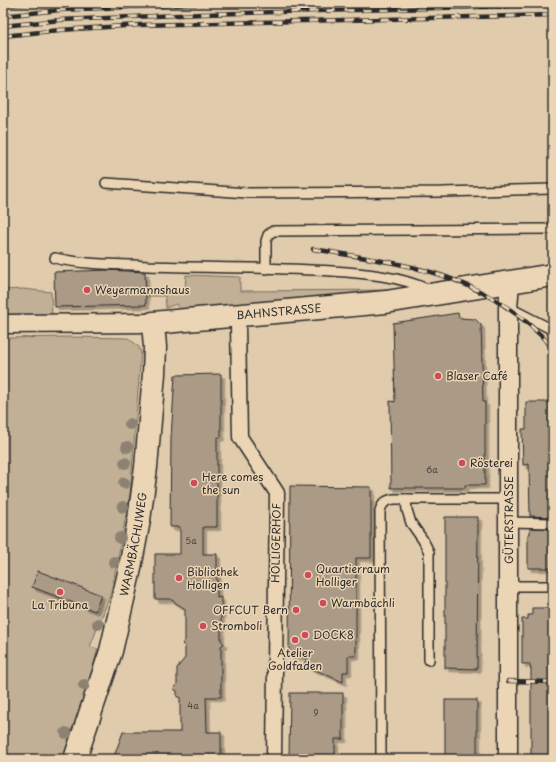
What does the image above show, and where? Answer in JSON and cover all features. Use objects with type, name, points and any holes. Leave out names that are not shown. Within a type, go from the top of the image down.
[{"type":"street","name":"BAHNSTRASSE","points":[[3,324],[153,323],[386,302],[553,275]]},
{"type":"street","name":"GÜTERSTRASSE","points":[[508,759],[508,307],[510,282]]},
{"type":"street","name":"HOLLIGERHOF","points":[[237,315],[240,437],[277,493],[274,759]]},
{"type":"street","name":"WARMBÄCHLIWEG","points":[[75,759],[111,651],[129,573],[139,520],[146,467],[154,374],[155,347],[153,323]]},
{"type":"lane","points":[[106,183],[247,193],[443,192],[553,189]]},
{"type":"lane","points":[[266,269],[266,241],[268,236],[273,231],[553,229]]},
{"type":"lane","points":[[55,258],[68,261],[103,264],[312,270],[363,273],[416,283],[427,288],[429,296]]},
{"type":"lane","points":[[508,307],[553,330]]},
{"type":"lane","points":[[381,759],[380,511],[382,506],[387,500],[394,498],[509,499]]},
{"type":"lane","points":[[406,498],[407,510],[411,523],[423,540],[429,552],[429,660]]},
{"type":"lane","points":[[509,522],[553,523]]},
{"type":"lane","points":[[508,586],[553,586]]},
{"type":"shaded area","points":[[186,275],[240,277],[240,291],[401,290],[181,312],[176,304],[166,308],[165,296],[148,296],[148,292],[185,291]]},
{"type":"shaded area","points":[[23,289],[51,292],[52,316],[3,322],[3,290]]},
{"type":"shaded area","points":[[3,338],[128,338],[138,346],[141,352],[130,495],[111,593],[90,647],[98,649],[82,704],[62,759],[3,759]]},
{"type":"building","points":[[108,270],[145,272],[146,305],[55,307],[54,272]]},
{"type":"building","points":[[458,313],[459,318],[475,319],[481,325],[483,402],[485,402],[485,485],[465,485],[465,488],[391,488],[390,401],[395,402],[393,323]]},
{"type":"building","points":[[221,374],[221,437],[217,438],[217,527],[203,527],[203,554],[217,554],[217,598],[221,597],[221,604],[224,608],[221,610],[221,623],[224,626],[221,628],[221,640],[224,644],[221,646],[221,697],[206,697],[207,732],[221,732],[221,759],[113,759],[123,732],[180,732],[180,697],[177,697],[177,691],[174,689],[177,684],[177,668],[185,658],[185,646],[182,644],[185,640],[185,609],[170,599],[155,599],[155,554],[180,554],[180,527],[170,527],[171,438],[175,375]]},
{"type":"building","points":[[526,402],[553,402],[553,517],[530,516],[529,464],[523,465],[522,429],[526,429]]},
{"type":"building","name":"Warmbächli","points":[[290,486],[371,487],[371,558],[356,558],[356,656],[348,656],[348,672],[343,672],[343,682],[304,665],[307,657],[289,656]]},
{"type":"building","points":[[445,517],[478,517],[477,669],[445,668]]},
{"type":"building","points":[[530,528],[553,529],[553,568],[528,568],[528,534],[530,534]]},
{"type":"building","points":[[38,571],[101,595],[95,611],[32,587]]},
{"type":"building","points":[[532,608],[553,608],[553,759],[531,759],[531,668],[530,664],[522,664],[522,619],[528,619],[528,615],[532,615]]},
{"type":"building","points":[[290,693],[343,693],[343,739],[335,739],[335,759],[289,759]]},
{"type":"building","points":[[445,700],[477,700],[477,759],[445,759]]},
{"type":"railway","points":[[3,5],[27,3]]},
{"type":"railway","points":[[3,16],[60,10],[214,3]]},
{"type":"railway","points":[[3,26],[60,20],[203,14],[553,5]]},
{"type":"railway","points":[[3,36],[60,30],[140,25],[553,15]]},
{"type":"railway","points":[[313,249],[413,267],[472,287],[500,303],[527,323],[553,348]]},
{"type":"railway","points":[[508,681],[553,682]]},
{"type":"place","name":"Weyermannshaus","points":[[87,290]]},
{"type":"place","name":"Blaser Café","points":[[438,376]]},
{"type":"place","name":"Rösterei","points":[[462,463]]},
{"type":"place","name":"Here comes the sun","points":[[194,483]]},
{"type":"place","name":"Quartierraum Holliger","points":[[308,575]]},
{"type":"place","name":"Bibliothek Holligen","points":[[179,578]]},
{"type":"place","name":"La Tribuna","points":[[60,592]]},
{"type":"place","name":"Warmbächli","points":[[323,603]]},
{"type":"place","name":"OFFCUT Bern","points":[[296,610]]},
{"type":"place","name":"Stromboli","points":[[203,626]]},
{"type":"place","name":"DOCK8","points":[[305,635]]},
{"type":"place","name":"Atelier Goldfaden","points":[[295,640]]}]
